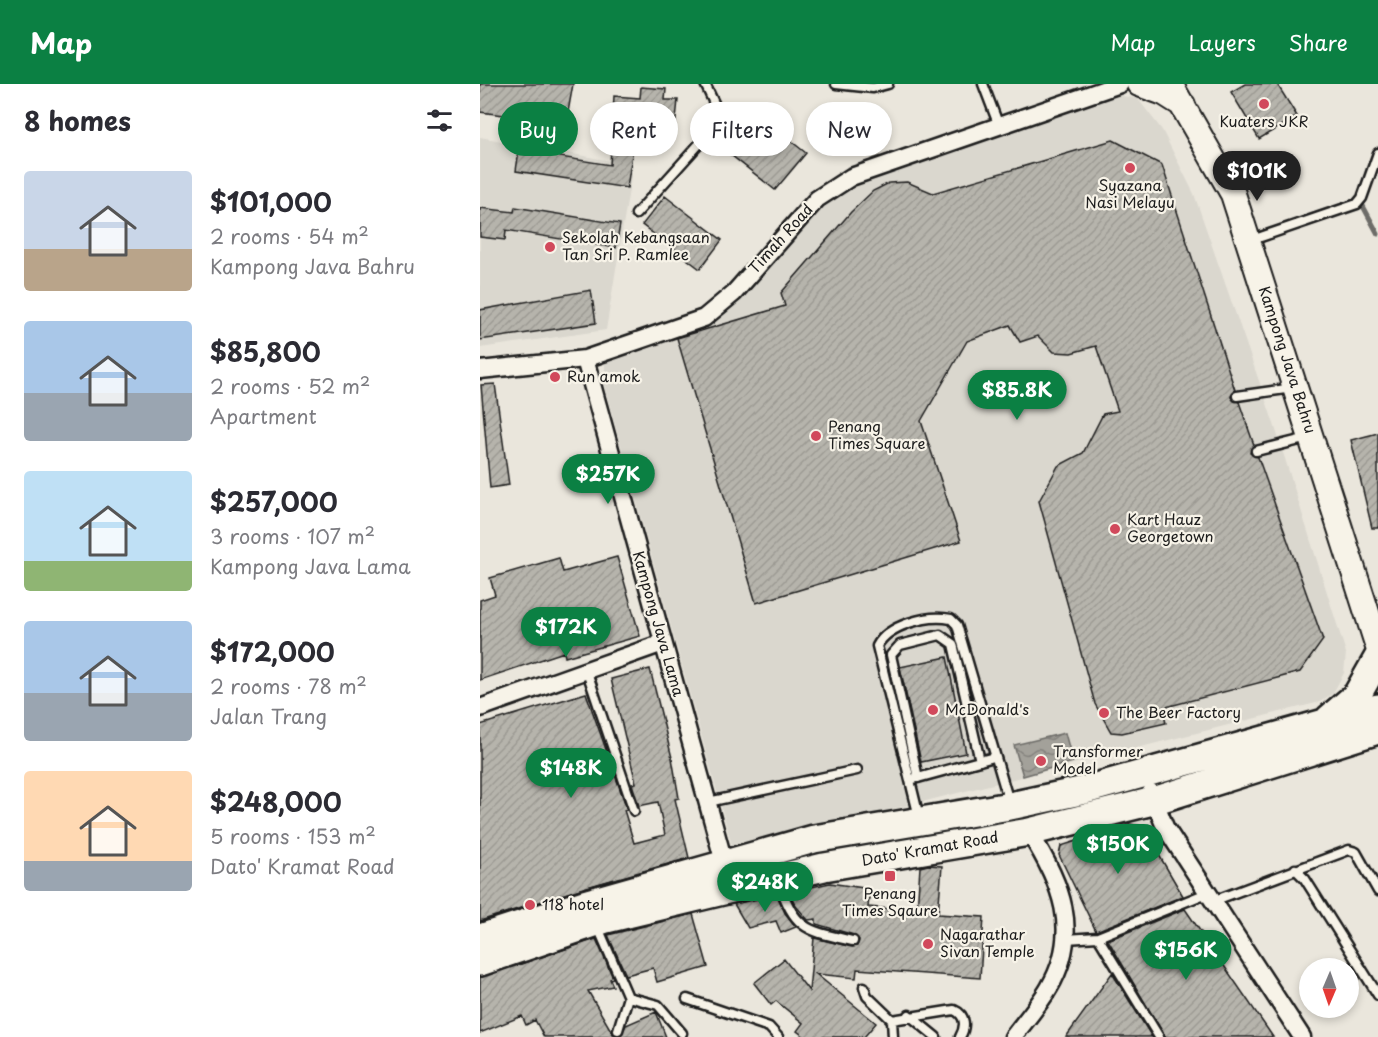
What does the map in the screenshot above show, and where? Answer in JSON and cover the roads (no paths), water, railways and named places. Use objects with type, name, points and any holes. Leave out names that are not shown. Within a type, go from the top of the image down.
[{"type":"main road","points":[[1321,726],[1357,695],[1378,658]]},
{"type":"main road","name":"Dato' Kramat Road","points":[[480,938],[724,863],[814,839],[1010,806],[1145,774],[1378,708]]},
{"type":"main road","name":"Dato' Kramat Road","points":[[480,962],[596,922],[731,889],[824,867],[1029,832],[1153,801],[1378,730]]},
{"type":"street","name":"Timah Road","points":[[480,370],[585,359],[704,318],[734,293],[817,199],[851,177],[1120,84]]},
{"type":"street","points":[[1139,84],[1164,93],[1183,105]]},
{"type":"street","name":"Kampong Java Bahru","points":[[1170,84],[1233,194],[1378,647]]},
{"type":"street","name":"Kampong Java Lama","points":[[585,359],[731,889]]},
{"type":"street","points":[[480,708],[663,643]]},
{"type":"street","points":[[1145,774],[1153,801],[1165,827],[1302,1037]]},
{"type":"street","points":[[1014,1037],[1050,987],[1065,939],[1066,911],[1057,884],[1029,832]]},
{"type":"lane","points":[[636,214],[710,132],[714,103],[705,84]]},
{"type":"lane","points":[[836,84],[873,88],[888,84]]},
{"type":"lane","points":[[983,84],[999,126]]},
{"type":"lane","points":[[1248,241],[1357,204],[1362,198],[1378,153]]},
{"type":"lane","points":[[1237,396],[1296,388]]},
{"type":"lane","points":[[1256,451],[1312,437]]},
{"type":"lane","points":[[920,820],[908,781],[877,646],[887,633],[928,618],[951,619],[957,625],[1010,806]]},
{"type":"lane","points":[[918,778],[891,655],[900,645],[940,635],[953,644],[980,761]]},
{"type":"lane","points":[[585,669],[634,811]]},
{"type":"lane","points":[[908,781],[994,757]]},
{"type":"lane","points":[[708,802],[856,770]]},
{"type":"lane","points":[[1065,939],[1098,938],[1210,897],[1353,850],[1378,891]]},
{"type":"lane","points":[[1295,869],[1305,879],[1378,995]]},
{"type":"lane","points":[[777,878],[787,905],[802,927],[812,932],[853,941]]},
{"type":"lane","points":[[596,922],[628,997],[618,1030]]},
{"type":"lane","points":[[1098,938],[1159,1037]]},
{"type":"lane","points":[[864,987],[867,996],[892,1020],[893,1037]]},
{"type":"lane","points":[[628,997],[658,1005],[682,1033]]},
{"type":"lane","points":[[687,999],[769,1027],[778,1037]]},
{"type":"lane","points":[[892,1020],[909,1015],[948,1010],[958,1012],[964,1022],[960,1037]]},
{"type":"lane","points":[[909,1015],[936,1037]]},
{"type":"water","points":[[1065,733],[1073,762],[1023,776],[1014,745]]},
{"type":"waterway","points":[[1363,206],[1378,234]]},
{"type":"place","name":"Kuaters JKR","points":[[1264,104]]},
{"type":"place","name":"Syazana Nasi Melayu","points":[[1130,168]]},
{"type":"place","name":"Sekolah Kebangsaan Tan Sri P. Ramlee","points":[[550,247]]},
{"type":"place","name":"Run amok","points":[[555,377]]},
{"type":"place","name":"Penang Times Square","points":[[816,436]]},
{"type":"place","name":"Kart Hauz Georgetown","points":[[1115,529]]},
{"type":"place","name":"McDonald's","points":[[933,710]]},
{"type":"place","name":"The Beer Factory","points":[[1104,713]]},
{"type":"place","name":"Transformer Model","points":[[1041,761]]},
{"type":"place","name":"Penang Times Sqaure","points":[[890,876]]},
{"type":"place","name":"118 hotel","points":[[530,905]]},
{"type":"place","name":"Nagarathar Sivan Temple","points":[[928,944]]}]
